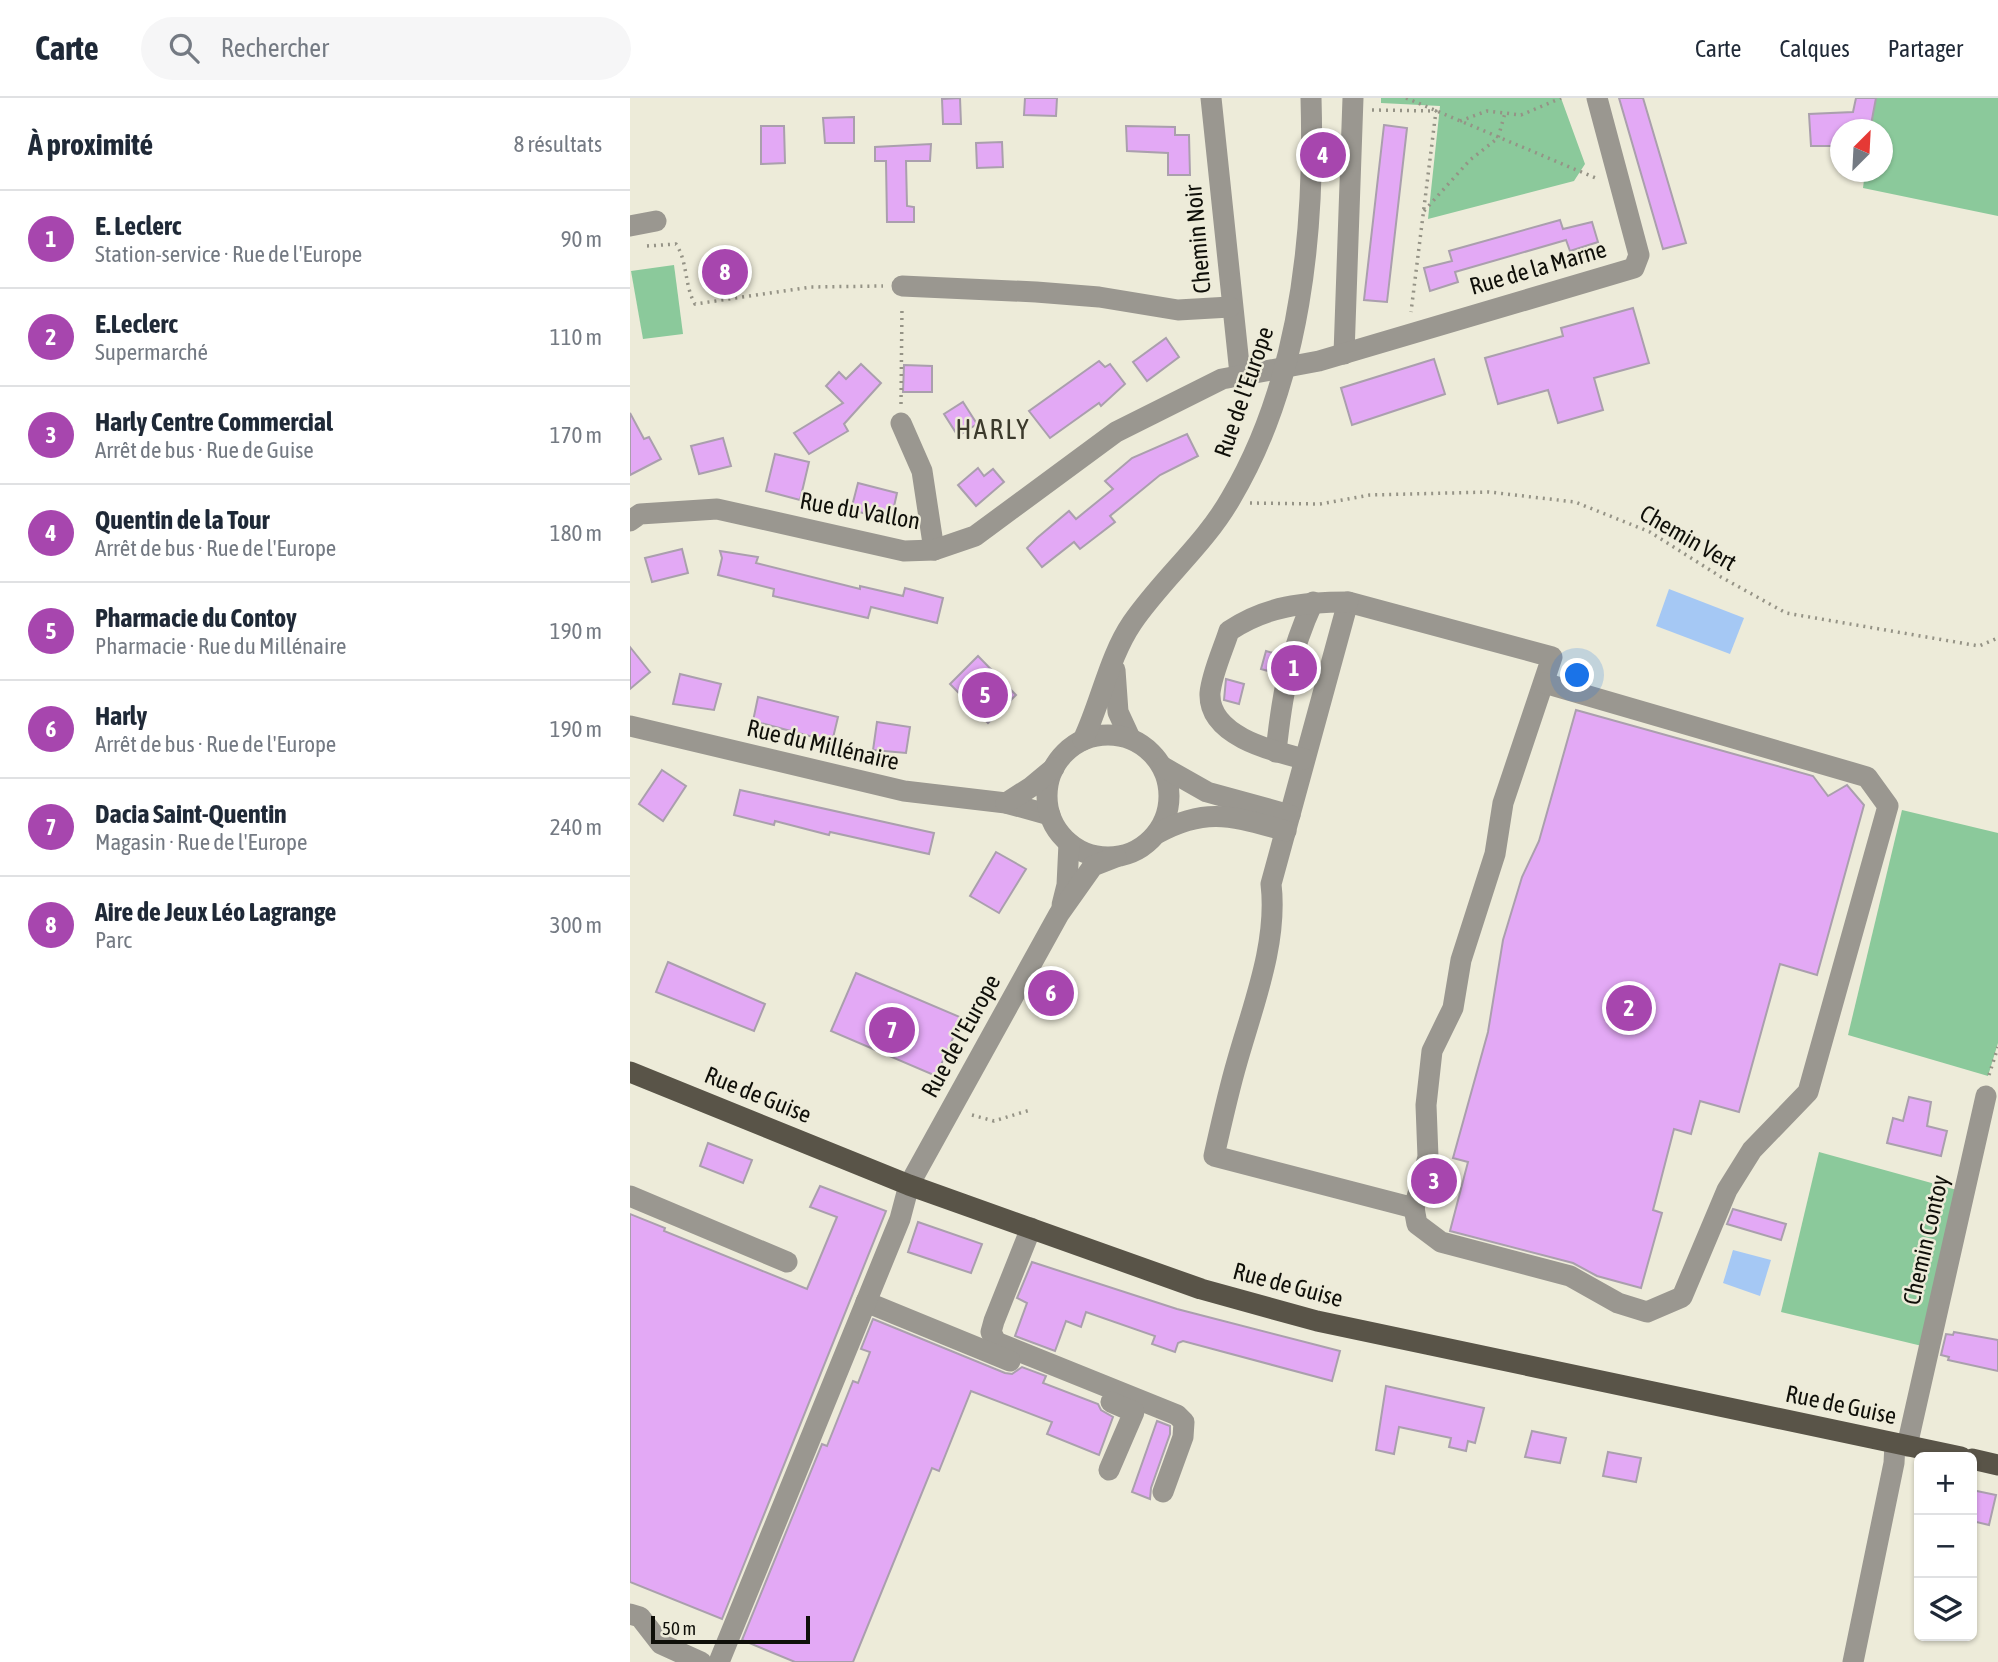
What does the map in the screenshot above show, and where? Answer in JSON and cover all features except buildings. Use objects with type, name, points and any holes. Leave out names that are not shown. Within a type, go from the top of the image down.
[{"type":"main road","name":"Rue de Guise","points":[[630,1072],[909,1185],[1201,1289],[1317,1321],[1936,1452]]},
{"type":"main road","points":[[1977,1461],[1998,1465]]},
{"type":"street","name":"Chemin Noir","points":[[1211,98],[1230,307],[1240,374]]},
{"type":"street","name":"Rue de l'Europe","points":[[1083,740],[1130,626],[1144,605],[1230,501],[1254,456],[1292,339],[1311,211],[1311,98]]},
{"type":"street","name":"Rue de la Marne","points":[[1285,365],[1344,354],[1634,268],[1639,255],[1597,98]]},
{"type":"street","points":[[1344,354],[1353,104]]},
{"type":"street","points":[[630,226],[656,221]]},
{"type":"street","points":[[902,286],[1061,294],[1178,310],[1230,307]]},
{"type":"street","name":"Rue du Vallon","points":[[630,521],[640,514],[717,509],[904,551],[934,550],[975,536],[1116,432],[1193,391],[1240,374],[1285,365]]},
{"type":"street","points":[[901,423],[922,471],[934,550]]},
{"type":"street","points":[[1276,752],[1282,688],[1295,640],[1313,602]]},
{"type":"street","points":[[1304,759],[1276,752],[1230,731],[1212,711],[1210,692],[1229,631],[1254,614],[1313,602],[1348,602],[1552,656],[1503,803],[1495,854],[1461,960],[1453,1008],[1432,1051],[1426,1105],[1428,1157],[1414,1208],[1417,1224],[1441,1242],[1570,1276],[1618,1303],[1647,1312],[1682,1297],[1727,1190],[1752,1150],[1808,1092],[1888,806],[1867,777],[1544,682]]},
{"type":"street","points":[[1348,602],[1271,884],[1274,909],[1254,1011],[1238,1059],[1214,1156],[1414,1208]]},
{"type":"street","name":"Rue de l'Europe","points":[[1114,662],[1118,712],[1130,738]]},
{"type":"street","name":"Rue du Millénaire","points":[[630,726],[904,790],[1006,803],[1050,815]]},
{"type":"street","points":[[1006,803],[1054,768],[1070,748],[1083,740],[1115,735],[1130,738],[1143,745],[1163,767],[1208,792],[1288,823]]},
{"type":"street","points":[[1158,833],[1170,801],[1163,767]]},
{"type":"street","points":[[1054,768],[1047,799],[1050,815],[1057,830],[1069,843],[1083,852],[1116,857],[1146,845],[1158,833],[1181,821],[1216,814],[1288,823]]},
{"type":"street","name":"Rue de l'Europe","points":[[1059,914],[1067,885],[1069,843]]},
{"type":"street","name":"Rue de l'Europe","points":[[719,1662],[900,1219],[909,1185],[1059,914],[1093,866],[1116,857]]},
{"type":"street","name":"Chemin Contoy","points":[[1853,1662],[1894,1463],[1901,1445],[1986,1096]]},
{"type":"street","points":[[630,1196],[787,1262]]},
{"type":"street","points":[[1031,1228],[991,1332],[996,1342],[1177,1415],[1185,1422],[1183,1437],[1163,1492]]},
{"type":"street","points":[[866,1302],[1134,1412],[1109,1470]]},
{"type":"street","points":[[630,1614],[640,1617],[661,1644],[701,1662]]},
{"type":"path","points":[[1405,98],[1623,188]]},
{"type":"path","points":[[1459,122],[1474,114],[1521,115],[1560,98]]},
{"type":"path","points":[[1353,104],[1436,111]]},
{"type":"path","points":[[1408,334],[1436,111]]},
{"type":"path","points":[[1423,211],[1469,160],[1498,138],[1505,113]]},
{"type":"path","points":[[639,247],[676,244],[682,252],[688,292],[695,304],[811,288],[902,286],[901,423]]},
{"type":"path","name":"Chemin Vert","points":[[1230,501],[1276,505],[1320,504],[1370,495],[1489,492],[1575,502],[1650,533],[1721,577],[1786,612],[1979,646],[1998,638]]},
{"type":"path","points":[[1986,1096],[1998,1047]]},
{"type":"path","points":[[951,1110],[994,1121],[1030,1110]]},
{"type":"green space","points":[[1381,98],[1561,98],[1585,164],[1574,181],[1428,219],[1440,106],[1381,103]]},
{"type":"green space","points":[[1876,98],[1998,98],[1998,216],[1863,188],[1864,182],[1893,182],[1893,119],[1872,119]]},
{"type":"green space","points":[[674,265],[683,334],[643,339],[631,271]]},
{"type":"green space","points":[[1902,810],[1998,833],[1998,1043],[1988,1076],[1848,1035]]},
{"type":"green space","points":[[1819,1152],[1957,1190],[1922,1346],[1781,1312]]},
{"type":"water","points":[[1669,589],[1744,618],[1730,654],[1656,626]]},
{"type":"water","points":[[1733,1250],[1771,1260],[1760,1296],[1723,1283]]},
{"type":"place","name":"Quentin de la Tour","points":[[1323,155]]},
{"type":"place","name":"Aire de Jeux Léo Lagrange","points":[[725,272]]},
{"type":"place","name":"E. Leclerc","points":[[1294,668]]},
{"type":"place","name":"Pharmacie du Contoy","points":[[985,695]]},
{"type":"place","name":"Harly","points":[[1051,993]]},
{"type":"place","name":"E.Leclerc","points":[[1629,1008]]},
{"type":"place","name":"Dacia Saint-Quentin","points":[[892,1030]]},
{"type":"place","name":"Harly Centre Commercial","points":[[1434,1181]]},
{"type":"district","name":"HARLY","points":[[993,429]]}]
